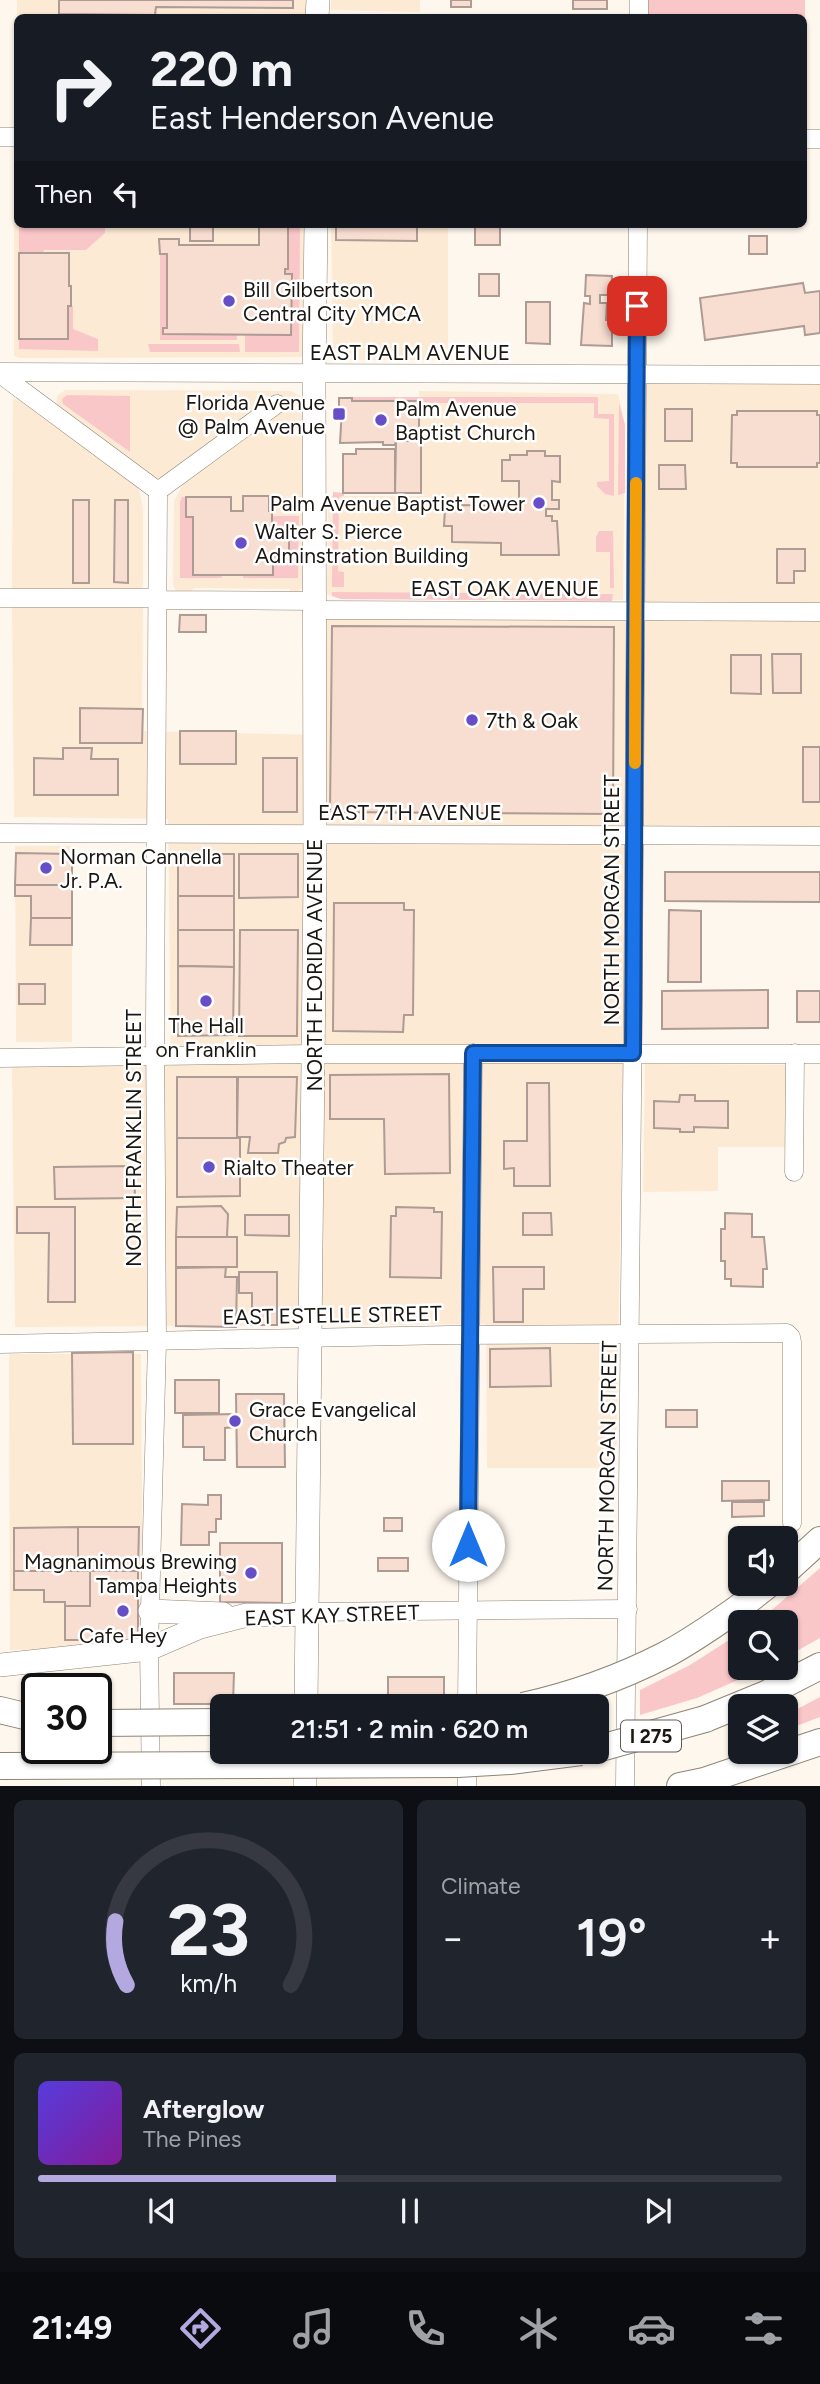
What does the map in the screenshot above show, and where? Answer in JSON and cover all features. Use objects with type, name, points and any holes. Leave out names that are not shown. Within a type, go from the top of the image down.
[{"type":"highway","points":[[798,1560],[820,1541]]},
{"type":"highway","points":[[567,1694],[593,1687],[667,1655],[754,1596]]},
{"type":"highway","name":"I 275","points":[[609,1746],[705,1719],[766,1694],[820,1666]]},
{"type":"highway","points":[[0,1710],[21,1716]]},
{"type":"highway","points":[[0,1722],[21,1721]]},
{"type":"highway","points":[[112,1723],[210,1722]]},
{"type":"highway","points":[[692,1783],[820,1742]]},
{"type":"highway","points":[[0,1766],[458,1764]]},
{"type":"main road","name":"NORTH FLORIDA AVENUE","points":[[306,1694],[315,834],[316,228]]},
{"type":"main road","points":[[150,1611],[247,1615]]},
{"type":"main road","name":"EAST KAY STREET","points":[[0,1665],[149,1648],[200,1627],[247,1615],[291,1615],[306,1612]]},
{"type":"main road","points":[[305,1764],[305,1786]]},
{"type":"street","name":"NORTH MORGAN STREET","points":[[625,1786],[632,1334],[638,228]]},
{"type":"street","name":"EAST PALM AVENUE","points":[[0,373],[820,375]]},
{"type":"street","points":[[0,373],[158,491],[277,404]]},
{"type":"street","name":"NORTH FRANKLIN STREET","points":[[151,1786],[149,1648],[158,1342],[158,491]]},
{"type":"street","name":"EAST OAK AVENUE","points":[[0,598],[159,598],[315,606],[820,612]]},
{"type":"street","name":"EAST 7TH AVENUE","points":[[0,833],[820,836]]},
{"type":"street","points":[[0,1058],[473,1053],[820,1054]]},
{"type":"street","points":[[467,1694],[473,1053]]},
{"type":"street","points":[[794,1171],[795,1053]]},
{"type":"street","name":"EAST ESTELLE STREET","points":[[0,1344],[311,1337],[782,1332],[790,1336],[792,1342],[792,1523]]},
{"type":"street","name":"EAST KAY STREET","points":[[306,1612],[628,1609]]},
{"type":"street","points":[[467,1764],[467,1786]]},
{"type":"shaded area","points":[[17,0],[306,0],[306,14],[17,14]]},
{"type":"shaded area","points":[[331,0],[420,0],[420,12],[331,10]]},
{"type":"shaded area","points":[[647,0],[805,0],[805,14],[647,14]]},
{"type":"shaded area","points":[[14,228],[305,228],[303,357],[14,356]]},
{"type":"shaded area","points":[[19,228],[105,228],[105,233],[86,250],[19,253]]},
{"type":"shaded area","points":[[288,228],[300,228],[299,352],[245,352],[245,334],[291,334],[292,274],[285,274],[285,269],[288,268]]},
{"type":"shaded area","points":[[331,228],[448,228],[448,360],[333,360]]},
{"type":"shaded area","points":[[160,254],[167,254],[167,328],[164,328],[237,334],[237,340],[160,340]]},
{"type":"shaded area","points":[[68,306],[73,306],[73,329],[98,339],[98,351],[19,349],[19,339],[68,339]]},
{"type":"shaded area","points":[[148,344],[239,344],[240,352],[150,352]]},
{"type":"shaded area","points":[[639,381],[820,381],[820,831],[627,831],[616,1468],[487,1468],[486,1324],[15,1327],[12,1066],[171,1066],[168,819],[14,817],[12,603],[143,604],[142,731],[324,735],[321,614],[640,621]]},
{"type":"shaded area","points":[[65,390],[291,391],[302,397],[302,588],[290,592],[290,589],[194,588],[190,592],[176,591],[173,585],[174,501],[183,484],[171,471],[161,478],[155,478],[56,405],[57,396]]},
{"type":"shaded area","points":[[419,391],[618,394],[625,425],[623,600],[341,599],[327,594],[328,496],[425,496],[421,493]]},
{"type":"shaded area","points":[[67,395],[130,396],[130,452],[63,404],[62,399]]},
{"type":"shaded area","points":[[352,397],[598,397],[598,414],[614,414],[614,496],[605,494],[597,486],[597,482],[609,481],[609,419],[594,418],[594,403],[419,403],[352,401]]},
{"type":"shaded area","points":[[17,398],[134,483],[139,490],[143,508],[141,591],[14,591],[12,588],[13,400]]},
{"type":"shaded area","points":[[619,403],[625,425],[625,493],[618,495]]},
{"type":"shaded area","points":[[333,492],[344,493],[344,496],[339,497],[338,571],[344,572],[344,587],[332,587]]},
{"type":"shaded area","points":[[182,497],[186,497],[186,516],[193,517],[193,575],[221,575],[222,578],[180,578]]},
{"type":"shaded area","points":[[272,516],[299,516],[298,578],[243,578],[243,575],[272,575],[273,556],[289,556],[289,531],[272,530]]},
{"type":"shaded area","points":[[599,531],[613,531],[614,588],[610,588],[610,552],[596,552],[596,537]]},
{"type":"shaded area","points":[[332,592],[488,593],[488,598],[341,599],[332,596]]},
{"type":"shaded area","points":[[500,594],[613,594],[612,601],[503,600]]},
{"type":"shaded area","points":[[15,846],[72,846],[72,1042],[16,1042]]},
{"type":"shaded area","points":[[645,1064],[801,1065],[798,1147],[718,1147],[718,1191],[643,1192]]},
{"type":"shaded area","points":[[9,1354],[141,1354],[143,1647],[10,1650]]},
{"type":"shaded area","points":[[820,1568],[820,1638],[798,1650],[798,1610],[772,1610],[788,1596],[798,1596],[798,1587]]},
{"type":"shaded area","points":[[728,1641],[728,1680],[738,1680],[697,1698],[640,1715],[640,1690],[690,1665]]},
{"type":"shaded area","points":[[820,1697],[820,1717],[798,1725],[798,1709]]},
{"type":"building","points":[[59,0],[293,0],[293,8],[156,7],[155,14],[59,14]]},
{"type":"building","points":[[451,0],[471,0],[471,7],[451,7]]},
{"type":"building","points":[[573,0],[607,0],[607,9],[573,9]]},
{"type":"building","points":[[190,228],[213,228],[213,241],[190,241]]},
{"type":"building","name":"Bill Gilbertson Central City YMCA","points":[[259,228],[288,228],[288,269],[285,269],[285,274],[292,274],[291,335],[163,334],[163,328],[167,328],[167,254],[160,254],[159,239],[179,239],[179,245],[259,245]]},
{"type":"building","points":[[336,228],[417,228],[417,241],[336,240]]},
{"type":"building","points":[[475,228],[500,228],[500,245],[475,245]]},
{"type":"building","points":[[749,236],[767,236],[767,254],[749,254]]},
{"type":"building","points":[[19,253],[69,253],[71,306],[68,306],[68,339],[19,339]]},
{"type":"building","points":[[479,274],[499,274],[499,296],[479,296]]},
{"type":"building","points":[[586,275],[612,276],[611,295],[600,295],[600,303],[607,303],[606,320],[612,320],[612,346],[581,345],[584,303],[590,304],[590,296],[585,296]]},
{"type":"building","points":[[803,283],[805,293],[820,291],[820,333],[805,335],[804,326],[705,340],[700,298]]},
{"type":"building","points":[[526,302],[550,302],[550,344],[526,343]]},
{"type":"building","name":"Palm Avenue Baptist Church","points":[[339,398],[352,398],[352,401],[419,401],[419,441],[396,441],[395,445],[383,445],[383,442],[340,443],[342,408],[339,408]]},
{"type":"building","points":[[665,409],[692,409],[692,441],[665,441]]},
{"type":"building","points":[[737,411],[817,411],[817,415],[820,415],[820,463],[817,463],[817,467],[737,467],[737,463],[731,463],[732,415],[737,415]]},
{"type":"building","points":[[396,441],[421,441],[421,493],[395,493]]},
{"type":"building","points":[[356,449],[395,449],[395,493],[343,493],[343,454],[356,454]]},
{"type":"building","name":"Palm Avenue Baptist Tower","points":[[527,451],[545,451],[545,456],[560,456],[560,482],[552,481],[552,500],[559,500],[559,509],[546,509],[546,516],[552,516],[552,521],[557,521],[559,555],[501,555],[501,543],[452,542],[452,526],[444,526],[445,509],[453,509],[453,505],[519,506],[519,481],[502,481],[502,460],[510,460],[510,455],[527,455]]},
{"type":"building","points":[[659,465],[685,465],[686,489],[659,489]]},
{"type":"building","name":"Walter S. Pierce Adminstration Building","points":[[243,496],[269,496],[272,530],[289,531],[289,556],[273,556],[273,575],[193,575],[193,517],[186,517],[186,497],[231,497],[231,511],[243,511]]},
{"type":"building","points":[[73,500],[89,500],[89,583],[73,583]]},
{"type":"building","points":[[115,500],[128,500],[128,583],[114,582]]},
{"type":"building","points":[[777,549],[805,549],[805,571],[794,571],[794,583],[777,583]]},
{"type":"building","points":[[180,615],[206,615],[206,632],[179,632]]},
{"type":"building","name":"7th & Oak","points":[[332,626],[614,627],[613,814],[330,812]]},
{"type":"building","points":[[772,654],[801,654],[801,693],[773,693]]},
{"type":"building","points":[[731,655],[761,655],[761,694],[731,693]]},
{"type":"building","points":[[80,708],[143,709],[142,743],[80,743]]},
{"type":"building","points":[[180,731],[236,731],[236,764],[180,764]]},
{"type":"building","points":[[803,747],[820,747],[820,802],[803,802]]},
{"type":"building","points":[[63,748],[92,748],[91,759],[118,759],[118,795],[34,795],[34,758],[63,759]]},
{"type":"building","points":[[263,758],[297,758],[297,812],[263,812]]},
{"type":"building","points":[[16,853],[72,854],[72,885],[15,885]]},
{"type":"building","points":[[178,854],[234,854],[234,896],[178,896]]},
{"type":"building","points":[[239,854],[298,854],[298,897],[239,898]]},
{"type":"building","points":[[665,872],[820,872],[820,902],[665,901]]},
{"type":"building","points":[[15,885],[72,885],[72,918],[31,918],[31,896],[15,896]]},
{"type":"building","points":[[178,896],[234,896],[234,930],[178,930]]},
{"type":"building","points":[[334,903],[404,903],[404,910],[414,910],[413,1015],[404,1015],[403,1032],[333,1031]]},
{"type":"building","points":[[669,910],[701,911],[701,982],[668,982]]},
{"type":"building","points":[[31,918],[72,918],[72,945],[30,945]]},
{"type":"building","points":[[178,930],[234,930],[234,967],[178,966]]},
{"type":"building","points":[[240,930],[298,930],[297,1036],[239,1036]]},
{"type":"building","name":"The Hall on Franklin","points":[[178,966],[234,967],[233,1035],[178,1036]]},
{"type":"building","points":[[19,984],[45,984],[45,1004],[19,1004]]},
{"type":"building","points":[[768,990],[768,1028],[662,1029],[662,991]]},
{"type":"building","points":[[797,991],[820,991],[820,1022],[797,1022]]},
{"type":"building","points":[[449,1074],[450,1173],[385,1174],[384,1119],[330,1119],[330,1075]]},
{"type":"building","points":[[177,1077],[237,1077],[237,1138],[177,1138]]},
{"type":"building","points":[[238,1077],[297,1077],[295,1137],[286,1138],[285,1142],[279,1144],[278,1153],[248,1153],[250,1137],[237,1137]]},
{"type":"building","points":[[527,1083],[549,1083],[550,1186],[514,1186],[514,1168],[504,1169],[504,1141],[527,1141]]},
{"type":"building","points":[[680,1095],[695,1095],[695,1101],[728,1101],[728,1128],[694,1127],[694,1132],[680,1132],[680,1129],[654,1128],[654,1101],[679,1102]]},
{"type":"building","name":"Rialto Theater","points":[[177,1138],[240,1138],[240,1196],[177,1197]]},
{"type":"building","points":[[134,1166],[135,1198],[55,1199],[54,1167]]},
{"type":"building","points":[[221,1206],[228,1214],[227,1237],[176,1237],[177,1207]]},
{"type":"building","points":[[17,1207],[75,1207],[75,1302],[48,1302],[49,1233],[17,1233]]},
{"type":"building","points":[[396,1207],[434,1208],[434,1212],[442,1212],[441,1278],[390,1277],[391,1216],[396,1216]]},
{"type":"building","points":[[523,1213],[551,1213],[552,1235],[523,1235]]},
{"type":"building","points":[[725,1213],[752,1214],[752,1237],[764,1237],[767,1269],[763,1269],[763,1287],[731,1286],[731,1279],[725,1279],[725,1261],[721,1261],[721,1229],[725,1229]]},
{"type":"building","points":[[245,1215],[289,1215],[289,1236],[245,1235]]},
{"type":"building","points":[[176,1237],[237,1237],[237,1267],[176,1267]]},
{"type":"building","points":[[226,1267],[225,1277],[237,1277],[236,1327],[176,1326],[176,1268]]},
{"type":"building","points":[[493,1267],[544,1267],[544,1289],[523,1289],[523,1322],[494,1322]]},
{"type":"building","points":[[239,1272],[277,1272],[277,1325],[252,1325],[252,1293],[239,1293]]},
{"type":"building","points":[[550,1348],[551,1386],[490,1387],[490,1349]]},
{"type":"building","points":[[133,1352],[133,1444],[73,1444],[72,1353]]},
{"type":"building","points":[[175,1380],[219,1380],[219,1413],[175,1413]]},
{"type":"building","points":[[236,1394],[284,1394],[285,1467],[237,1467]]},
{"type":"building","points":[[666,1410],[697,1410],[697,1427],[666,1427]]},
{"type":"building","points":[[236,1414],[236,1427],[225,1428],[225,1460],[204,1460],[204,1447],[183,1447],[183,1415]]},
{"type":"building","points":[[722,1481],[769,1481],[769,1500],[722,1501]]},
{"type":"building","points":[[208,1495],[221,1495],[221,1519],[216,1519],[216,1532],[209,1532],[209,1545],[181,1545],[182,1504],[208,1505]]},
{"type":"building","points":[[732,1502],[764,1502],[764,1516],[732,1517]]},
{"type":"building","points":[[384,1518],[402,1518],[402,1531],[384,1531]]},
{"type":"building","points":[[78,1527],[139,1527],[138,1571],[78,1571]]},
{"type":"building","points":[[78,1527],[78,1571],[14,1571],[14,1528]]},
{"type":"building","name":"Magnanimous Brewing Tampa Heights","points":[[220,1543],[282,1543],[282,1603],[220,1602]]},
{"type":"building","points":[[378,1558],[408,1558],[408,1571],[378,1571]]},
{"type":"building","points":[[14,1571],[90,1571],[90,1606],[65,1606],[65,1602],[44,1602],[44,1590],[14,1590]]},
{"type":"building","points":[[90,1571],[138,1571],[138,1640],[65,1640],[65,1606],[90,1606]]},
{"type":"building","points":[[174,1673],[234,1673],[233,1694],[210,1694],[210,1704],[174,1704]]},
{"type":"building","points":[[388,1677],[444,1677],[444,1694],[388,1694]]},
{"type":"slow traffic","points":[[635,763],[636,483]]},
{"type":"place","name":"Bill Gilbertson Central City YMCA","points":[[229,301]]},
{"type":"place","name":"Florida Avenue @ Palm Avenue","points":[[339,414]]},
{"type":"place","name":"Palm Avenue Baptist Church","points":[[381,420]]},
{"type":"place","name":"Palm Avenue Baptist Tower","points":[[539,503]]},
{"type":"place","name":"Walter S. Pierce Adminstration Building","points":[[241,543]]},
{"type":"place","name":"7th & Oak","points":[[472,720]]},
{"type":"place","name":"Norman Cannella Jr. P.A.","points":[[46,868]]},
{"type":"place","name":"The Hall on Franklin","points":[[206,1001]]},
{"type":"place","name":"Rialto Theater","points":[[209,1167]]},
{"type":"place","name":"Grace Evangelical Church","points":[[235,1421]]},
{"type":"place","name":"Magnanimous Brewing Tampa Heights","points":[[251,1573]]},
{"type":"place","name":"Cafe Hey","points":[[123,1611]]},
{"type":"route","points":[[468,1545],[473,1053],[633,1053],[637,306]]}]
